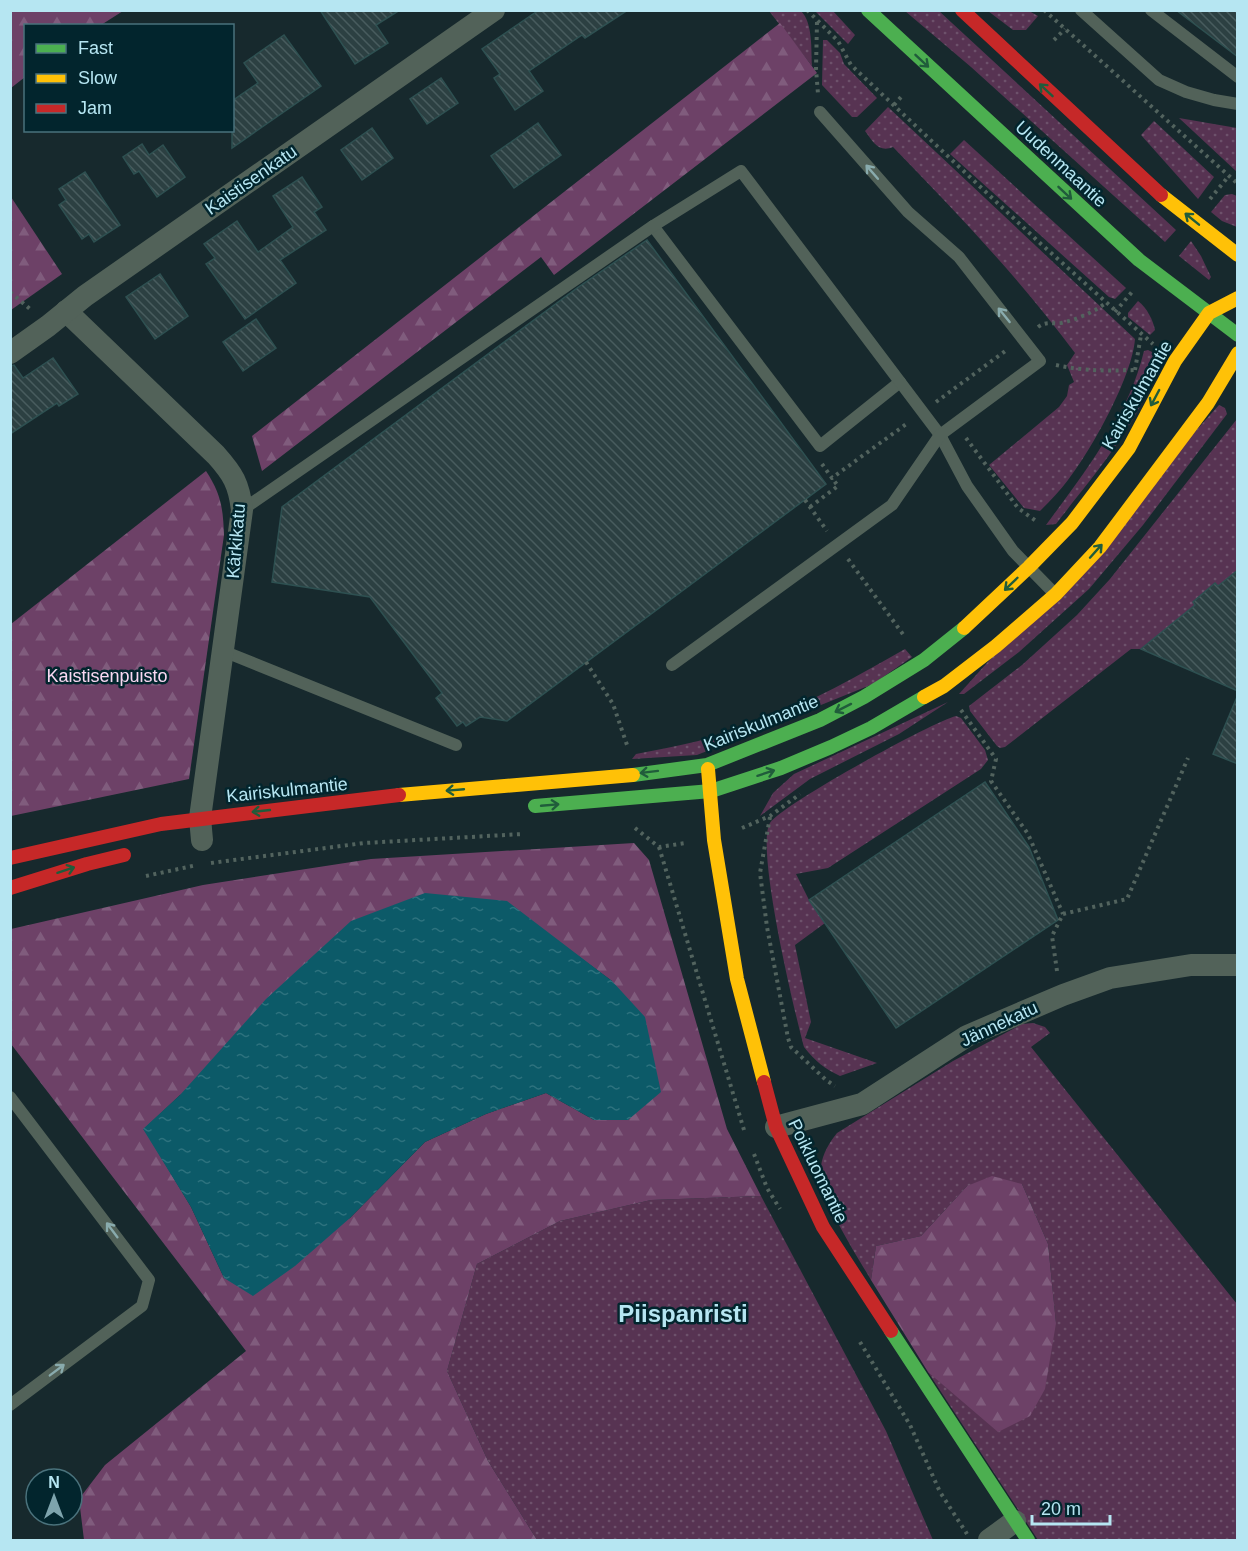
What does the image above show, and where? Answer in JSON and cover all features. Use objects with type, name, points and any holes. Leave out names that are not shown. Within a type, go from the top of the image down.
[{"type":"street","name":"Kaistisenkatu","points":[[10,352],[494,10]]},
{"type":"street","name":"Uudenmaantie","points":[[868,10],[1150,270],[1238,335]]},
{"type":"street","points":[[962,10],[1116,153],[1238,255]]},
{"type":"street","name":"Kairiskulmantie","points":[[10,858],[161,824],[202,835],[407,794],[631,775],[707,765],[820,720],[894,680],[924,660],[974,620],[1029,567],[1072,523],[1129,448],[1175,361],[1209,313],[1238,298]]},
{"type":"street","name":"Kärkikatu","points":[[66,311],[236,478],[243,510],[223,651],[202,835]]},
{"type":"street","points":[[516,808],[711,790],[781,768],[821,751],[871,728],[926,697],[996,646],[1056,594],[1100,547],[1208,403],[1238,353]]},
{"type":"street","name":"Poikluomantie","points":[[707,765],[714,840],[736,979],[776,1127],[823,1227],[1028,1540]]},
{"type":"street","points":[[10,888],[87,864],[141,852]]},
{"type":"street","name":"Jännekatu","points":[[776,1127],[862,1104],[967,1036],[1073,991],[1110,978],[1191,964],[1238,965]]},
{"type":"street","points":[[989,1540],[1015,1521]]},
{"type":"lane","points":[[1081,10],[1159,80],[1186,92],[1238,104]]},
{"type":"lane","points":[[1151,10],[1238,77]]},
{"type":"lane","points":[[672,665],[892,505],[940,435],[1040,361],[959,257],[908,212],[820,112]]},
{"type":"lane","points":[[243,510],[653,226],[741,171],[940,435],[966,486],[1013,550],[1056,594]]},
{"type":"lane","points":[[653,226],[820,446],[900,382]]},
{"type":"lane","points":[[223,651],[456,745]]},
{"type":"lane","points":[[10,1096],[149,1280],[142,1306],[10,1405]]},
{"type":"path","points":[[807,10],[838,41],[851,65],[1115,312],[1175,361]]},
{"type":"path","points":[[1044,10],[1238,184]]},
{"type":"path","points":[[818,22],[816,69],[820,112]]},
{"type":"path","points":[[1054,40],[1065,28]]},
{"type":"path","points":[[894,105],[901,97]]},
{"type":"path","points":[[1193,219],[1228,177]]},
{"type":"path","points":[[1115,312],[1150,270]]},
{"type":"path","points":[[922,412],[1045,322],[1060,323],[1092,314],[1106,303]]},
{"type":"path","points":[[1132,378],[1141,335]]},
{"type":"path","points":[[1040,361],[1077,370],[1135,370]]},
{"type":"path","points":[[937,402],[1018,508],[1039,523]]},
{"type":"path","points":[[832,478],[910,421]]},
{"type":"path","points":[[810,507],[838,486],[817,457]]},
{"type":"path","points":[[805,500],[908,642]]},
{"type":"path","points":[[1013,550],[1044,517]]},
{"type":"path","points":[[586,662],[613,704]]},
{"type":"path","points":[[959,706],[996,759],[991,781],[1028,834],[1063,914]]},
{"type":"path","points":[[1063,914],[1127,899],[1188,758]]},
{"type":"path","points":[[770,816],[760,873],[767,927],[791,1047],[826,1080],[862,1104]]},
{"type":"path","points":[[1058,978],[1052,936],[1063,914]]},
{"type":"path","points":[[950,1509],[971,1540]]},
{"type":"shaded area","points":[[769,11],[801,11],[805,16],[809,29],[812,66]]},
{"type":"shaded area","points":[[815,11],[833,11],[855,35],[848,44]]},
{"type":"shaded area","points":[[905,11],[939,11],[1176,230],[1165,242],[971,67]]},
{"type":"shaded area","points":[[988,11],[1029,11],[1038,16],[1026,30],[1013,30]]},
{"type":"shaded area","points":[[823,40],[827,40],[840,53],[844,64],[877,98],[857,117],[852,117],[822,85]]},
{"type":"shaded area","points":[[888,107],[1135,339],[1127,373],[1099,432],[1078,467],[1040,511],[1024,508],[989,465],[1059,407],[1067,396],[1069,385],[1074,382],[1067,365],[1075,353],[1010,273],[941,197],[893,147],[884,149],[871,139],[865,131]]},
{"type":"shaded area","points":[[1179,118],[1237,128],[1237,172]]},
{"type":"shaded area","points":[[1154,121],[1214,177],[1198,199],[1141,135]]},
{"type":"shaded area","points":[[964,140],[1126,288],[1115,299],[1109,297],[950,154]]},
{"type":"shaded area","points":[[1225,195],[1237,196],[1237,227],[1222,221],[1211,212]]},
{"type":"shaded area","points":[[1191,241],[1211,277],[1209,280],[1179,256]]},
{"type":"shaded area","points":[[1138,301],[1153,322],[1155,330],[1150,335],[1128,317],[1128,313]]},
{"type":"shaded area","points":[[1144,351],[1154,353],[1153,372],[1146,394],[1134,417],[1101,466],[1056,524],[1046,525],[1104,443],[1127,399]]},
{"type":"shaded area","points":[[1219,405],[1225,408],[1227,414],[1143,525],[1089,589],[1019,652],[964,694],[959,694]]},
{"type":"shaded area","points":[[1237,419],[1237,570],[1218,586],[1215,583],[1193,602],[1195,605],[1141,649],[1131,649],[1005,747],[997,746],[970,711],[969,706],[1022,665],[1077,615],[1110,579]]},
{"type":"shaded area","points":[[905,649],[912,657],[873,684],[697,755],[632,759],[636,754],[712,737],[776,715],[832,689]]},
{"type":"shaded area","points":[[948,702],[899,734],[810,779],[760,816],[773,793],[794,774]]},
{"type":"shaded area","points":[[956,716],[961,718],[985,750],[988,760],[981,769],[828,868],[796,874],[809,900],[825,923],[795,945],[811,1022],[805,1038],[877,1063],[840,1076],[820,1064],[804,1047],[785,968],[772,896],[767,838],[770,823],[780,813],[858,765]]},
{"type":"shaded area","points":[[1033,1023],[1045,1027],[1050,1033],[1031,1047],[1237,1304],[1237,1540],[1038,1540],[928,1372],[1056,1323],[1048,1244],[1022,1184],[967,1186],[921,1236],[876,1246],[871,1280],[831,1208],[821,1178],[821,1166],[827,1148],[837,1133],[953,1061],[1022,1024]]},
{"type":"shaded area","points":[[761,1196],[886,1431],[933,1540],[537,1540],[488,1461],[447,1371],[477,1264],[560,1221],[651,1200]]},
{"type":"green space","points":[[11,10],[123,10],[103,24],[24,24],[24,78],[11,88]]},
{"type":"green space","points":[[780,23],[817,73],[554,275],[541,257],[262,471],[252,436]]},
{"type":"green space","points":[[11,197],[62,274],[10,310]]},
{"type":"green space","name":"Kaistisenpuisto","points":[[206,471],[220,502],[224,535],[189,779],[11,816],[11,624]]},
{"type":"green space","points":[[634,843],[649,860],[727,1129],[761,1196],[651,1200],[560,1221],[477,1264],[447,1371],[488,1461],[537,1540],[84,1540],[84,1492],[105,1465],[246,1351],[11,1044],[11,929],[203,885],[371,859]],"holes":[[[562,944],[612,981],[628,1120],[594,1120],[546,1093],[486,1114],[425,1142],[350,1218],[224,1278],[191,1207],[144,1129],[180,1095]]]},
{"type":"green space","points":[[992,1176],[1022,1184],[1048,1244],[1056,1323],[1045,1389],[1030,1416],[998,1432],[928,1372],[871,1280],[876,1246],[921,1236],[967,1186]]},
{"type":"water","points":[[425,893],[507,901],[612,981],[645,1017],[661,1092],[628,1120],[594,1120],[546,1093],[486,1114],[425,1142],[350,1218],[295,1266],[253,1296],[224,1278],[191,1207],[143,1129],[180,1095],[266,999],[351,921]]},
{"type":"building","points":[[320,10],[400,10],[376,25],[388,43],[355,64]]},
{"type":"building","points":[[539,10],[628,10],[585,38],[582,35],[529,71],[543,91],[515,110],[494,78],[500,74],[482,49]]},
{"type":"building","points":[[1176,10],[1238,10],[1238,57]]},
{"type":"building","points":[[284,35],[321,86],[232,148],[234,100],[258,83],[244,63]]},
{"type":"building","points":[[441,78],[458,103],[427,124],[410,99]]},
{"type":"building","points":[[538,123],[561,155],[514,188],[491,156]]},
{"type":"building","points":[[372,128],[393,158],[362,180],[341,150]]},
{"type":"building","points":[[142,144],[149,155],[163,145],[185,177],[157,197],[139,171],[134,174],[123,157]]},
{"type":"building","points":[[85,172],[120,225],[94,242],[89,234],[82,239],[59,205],[66,200],[59,189]]},
{"type":"building","points":[[302,177],[322,207],[314,212],[326,230],[280,260],[296,283],[245,319],[206,264],[215,258],[204,244],[237,221],[258,252],[293,227],[273,196]]},
{"type":"building","points":[[647,240],[826,484],[507,721],[480,717],[466,726],[463,722],[457,726],[436,698],[442,693],[370,597],[272,582],[282,507],[577,288]]},
{"type":"building","points":[[160,274],[188,316],[155,339],[126,297]]},
{"type":"building","points":[[256,319],[276,348],[243,371],[223,342]]},
{"type":"building","points":[[53,358],[78,394],[59,406],[57,403],[10,434],[10,366],[14,365],[23,378]]},
{"type":"building","points":[[1238,570],[1238,691],[1141,649],[1195,605],[1193,602],[1215,583],[1218,586]]},
{"type":"building","points":[[1238,697],[1238,764],[1213,754]]},
{"type":"building","points":[[985,782],[1029,847],[1058,920],[896,1028],[809,900]]},
{"type":"traffic: fast","points":[[868,10],[1139,260],[1238,335]]},
{"type":"traffic: fast","points":[[633,775],[707,765],[820,720],[864,697],[924,660],[964,628]]},
{"type":"traffic: fast","points":[[535,806],[711,791],[781,768],[831,747],[871,728],[924,697]]},
{"type":"traffic: fast","points":[[891,1331],[1028,1540]]},
{"type":"traffic: slow","points":[[1161,195],[1238,255]]},
{"type":"traffic: slow","points":[[964,628],[1072,523],[1129,448],[1175,361],[1209,313],[1238,298]]},
{"type":"traffic: slow","points":[[924,697],[944,686],[996,646],[1056,594],[1100,547],[1208,403],[1238,353]]},
{"type":"traffic: slow","points":[[708,769],[714,840],[737,979],[764,1082]]},
{"type":"traffic: slow","points":[[399,795],[633,775]]},
{"type":"traffic: jam","points":[[962,10],[1161,195]]},
{"type":"traffic: jam","points":[[10,858],[161,824],[399,795]]},
{"type":"traffic: jam","points":[[10,888],[124,855]]},
{"type":"traffic: jam","points":[[764,1082],[776,1127],[823,1227],[891,1331]]},
{"type":"district","name":"Piispanristi","points":[[683,1313]]}]
